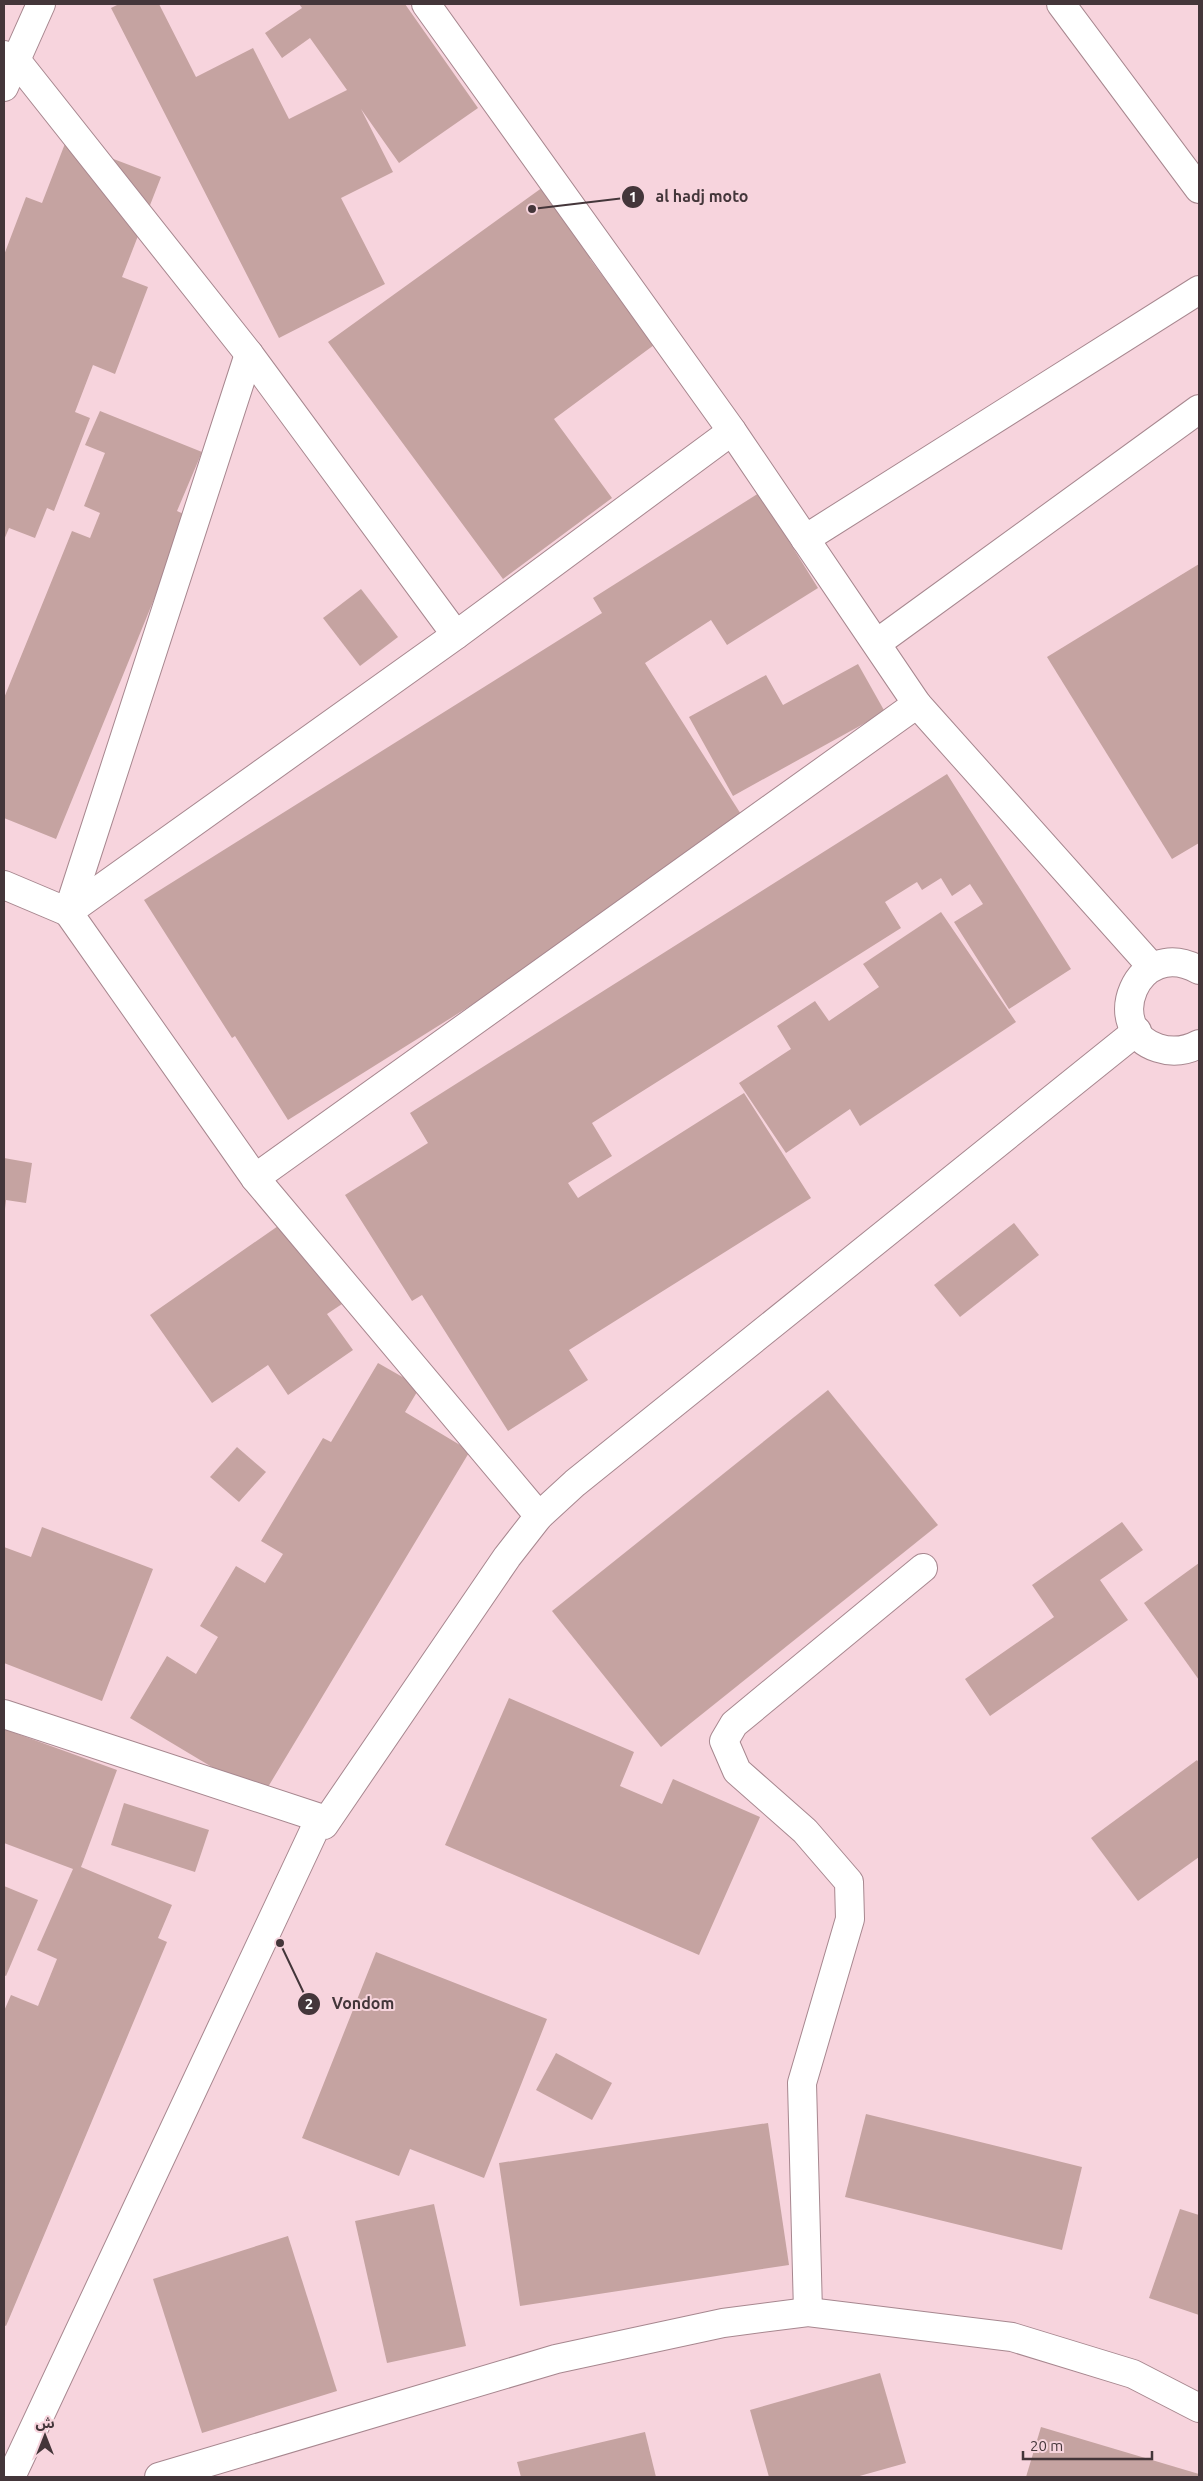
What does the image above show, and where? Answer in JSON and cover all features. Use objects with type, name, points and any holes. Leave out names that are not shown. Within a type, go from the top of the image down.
[{"type":"street","points":[[4,87],[10,58],[41,4]]},
{"type":"street","points":[[426,4],[732,431],[917,704],[1152,967]]},
{"type":"street","points":[[1060,4],[1199,188]]},
{"type":"street","points":[[10,58],[249,354],[456,635]]},
{"type":"street","points":[[805,539],[1199,290]]},
{"type":"street","points":[[68,912],[249,354]]},
{"type":"street","points":[[876,643],[1199,409]]},
{"type":"street","points":[[68,912],[456,635],[732,431]]},
{"type":"street","points":[[255,1178],[917,704]]},
{"type":"street","points":[[4,885],[68,912],[255,1178],[539,1516]]},
{"type":"street","points":[[1199,970],[1177,962],[1164,963],[1152,967],[1142,975],[1130,996],[1131,1021],[1144,1041],[1165,1051],[1188,1049],[1199,1044]]},
{"type":"street","points":[[4,1714],[320,1818],[324,1826],[507,1556],[539,1516],[575,1483],[1137,1031]]},
{"type":"street","points":[[808,2312],[802,2083],[850,1919],[849,1882],[805,1831],[737,1770],[724,1741],[734,1724],[924,1568]]},
{"type":"street","points":[[11,2477],[320,1818]]},
{"type":"street","points":[[159,2477],[556,2359],[723,2324],[808,2312],[1012,2337],[1133,2374],[1199,2408]]},
{"type":"building","points":[[119,4],[159,4],[196,77],[253,48],[289,119],[347,90],[310,38],[282,58],[265,33],[302,8],[299,4],[405,4],[478,108],[399,163],[361,109],[393,172],[341,198],[385,284],[279,338],[111,8]]},
{"type":"building","points":[[66,141],[161,177],[122,277],[148,287],[115,374],[93,365],[75,412],[90,418],[54,511],[47,508],[35,538],[9,528],[4,540],[4,255],[26,197],[42,203]]},
{"type":"building","points":[[550,182],[601,252],[590,259],[654,345],[554,419],[612,498],[503,579],[328,342]]},
{"type":"building","points":[[100,411],[202,452],[177,511],[188,516],[56,839],[4,818],[4,698],[72,531],[90,538],[100,513],[84,506],[105,453],[85,445]]},
{"type":"building","points":[[759,493],[818,588],[727,645],[711,620],[645,663],[751,830],[288,1120],[235,1036],[232,1038],[144,900],[602,613],[593,598]]},
{"type":"building","points":[[1199,564],[1199,843],[1172,859],[1047,657]]},
{"type":"building","points":[[361,589],[398,637],[360,666],[323,618]]},
{"type":"building","points":[[858,664],[885,712],[733,796],[689,717],[766,675],[783,705]]},
{"type":"building","points":[[947,774],[1071,969],[1009,1009],[954,922],[983,904],[970,884],[952,896],[941,878],[922,890],[917,882],[885,902],[901,928],[592,1123],[612,1156],[568,1183],[578,1198],[744,1093],[811,1198],[569,1350],[588,1380],[508,1431],[422,1295],[412,1301],[345,1195],[428,1143],[410,1113]]},
{"type":"building","points":[[941,912],[1016,1022],[860,1126],[850,1109],[786,1153],[739,1083],[791,1049],[777,1026],[815,1001],[829,1021],[879,987],[863,964]]},
{"type":"building","points":[[4,1158],[32,1163],[26,1203],[6,1200],[5,1209]]},
{"type":"building","points":[[291,1217],[348,1300],[327,1314],[353,1350],[288,1395],[268,1365],[212,1403],[150,1315]]},
{"type":"building","points":[[1014,1223],[1039,1255],[960,1317],[934,1285]]},
{"type":"building","points":[[378,1363],[420,1387],[405,1412],[470,1451],[262,1797],[130,1718],[167,1656],[196,1674],[218,1637],[200,1626],[236,1566],[265,1583],[283,1554],[261,1541],[323,1438],[331,1442]]},
{"type":"building","points":[[828,1390],[938,1525],[661,1747],[552,1611]]},
{"type":"building","points":[[237,1447],[266,1472],[239,1502],[210,1477]]},
{"type":"building","points":[[1122,1522],[1143,1550],[1100,1580],[1128,1620],[990,1716],[965,1679],[1054,1617],[1032,1585]]},
{"type":"building","points":[[42,1527],[153,1569],[102,1701],[4,1663],[4,1547],[31,1557]]},
{"type":"building","points":[[1199,1563],[1199,1680],[1144,1603]]},
{"type":"building","points":[[509,1698],[634,1752],[620,1786],[662,1804],[673,1779],[760,1817],[699,1955],[445,1845]]},
{"type":"building","points":[[4,1729],[117,1770],[81,1867],[172,1905],[158,1938],[167,1942],[6,2326],[4,2325],[4,2011],[11,1995],[38,2006],[57,1959],[37,1950],[73,1869],[4,1843]]},
{"type":"building","points":[[1197,1760],[1199,1763],[1199,1857],[1138,1901],[1091,1838]]},
{"type":"building","points":[[124,1803],[209,1830],[195,1872],[111,1845]]},
{"type":"building","points":[[4,1886],[38,1900],[6,1976],[4,1975]]},
{"type":"building","points":[[376,1952],[547,2019],[484,2178],[410,2149],[399,2176],[302,2138]]},
{"type":"building","points":[[556,2053],[612,2083],[592,2120],[536,2090]]},
{"type":"building","points":[[866,2114],[1082,2167],[1062,2250],[845,2197]]},
{"type":"building","points":[[768,2123],[789,2265],[520,2306],[499,2163]]},
{"type":"building","points":[[434,2204],[466,2346],[387,2363],[355,2221]]},
{"type":"building","points":[[1180,2209],[1199,2215],[1199,2315],[1149,2298]]},
{"type":"building","points":[[288,2236],[337,2391],[202,2433],[153,2279]]},
{"type":"building","points":[[880,2373],[906,2463],[856,2477],[769,2477],[750,2410]]},
{"type":"building","points":[[1041,2427],[1199,2474],[1199,2477],[1026,2477]]},
{"type":"building","points":[[645,2432],[656,2477],[521,2477],[517,2462]]},
{"type":"place","name":"al hadj moto","points":[[532,209]]},
{"type":"place","name":"Vondom","points":[[280,1943]]}]
